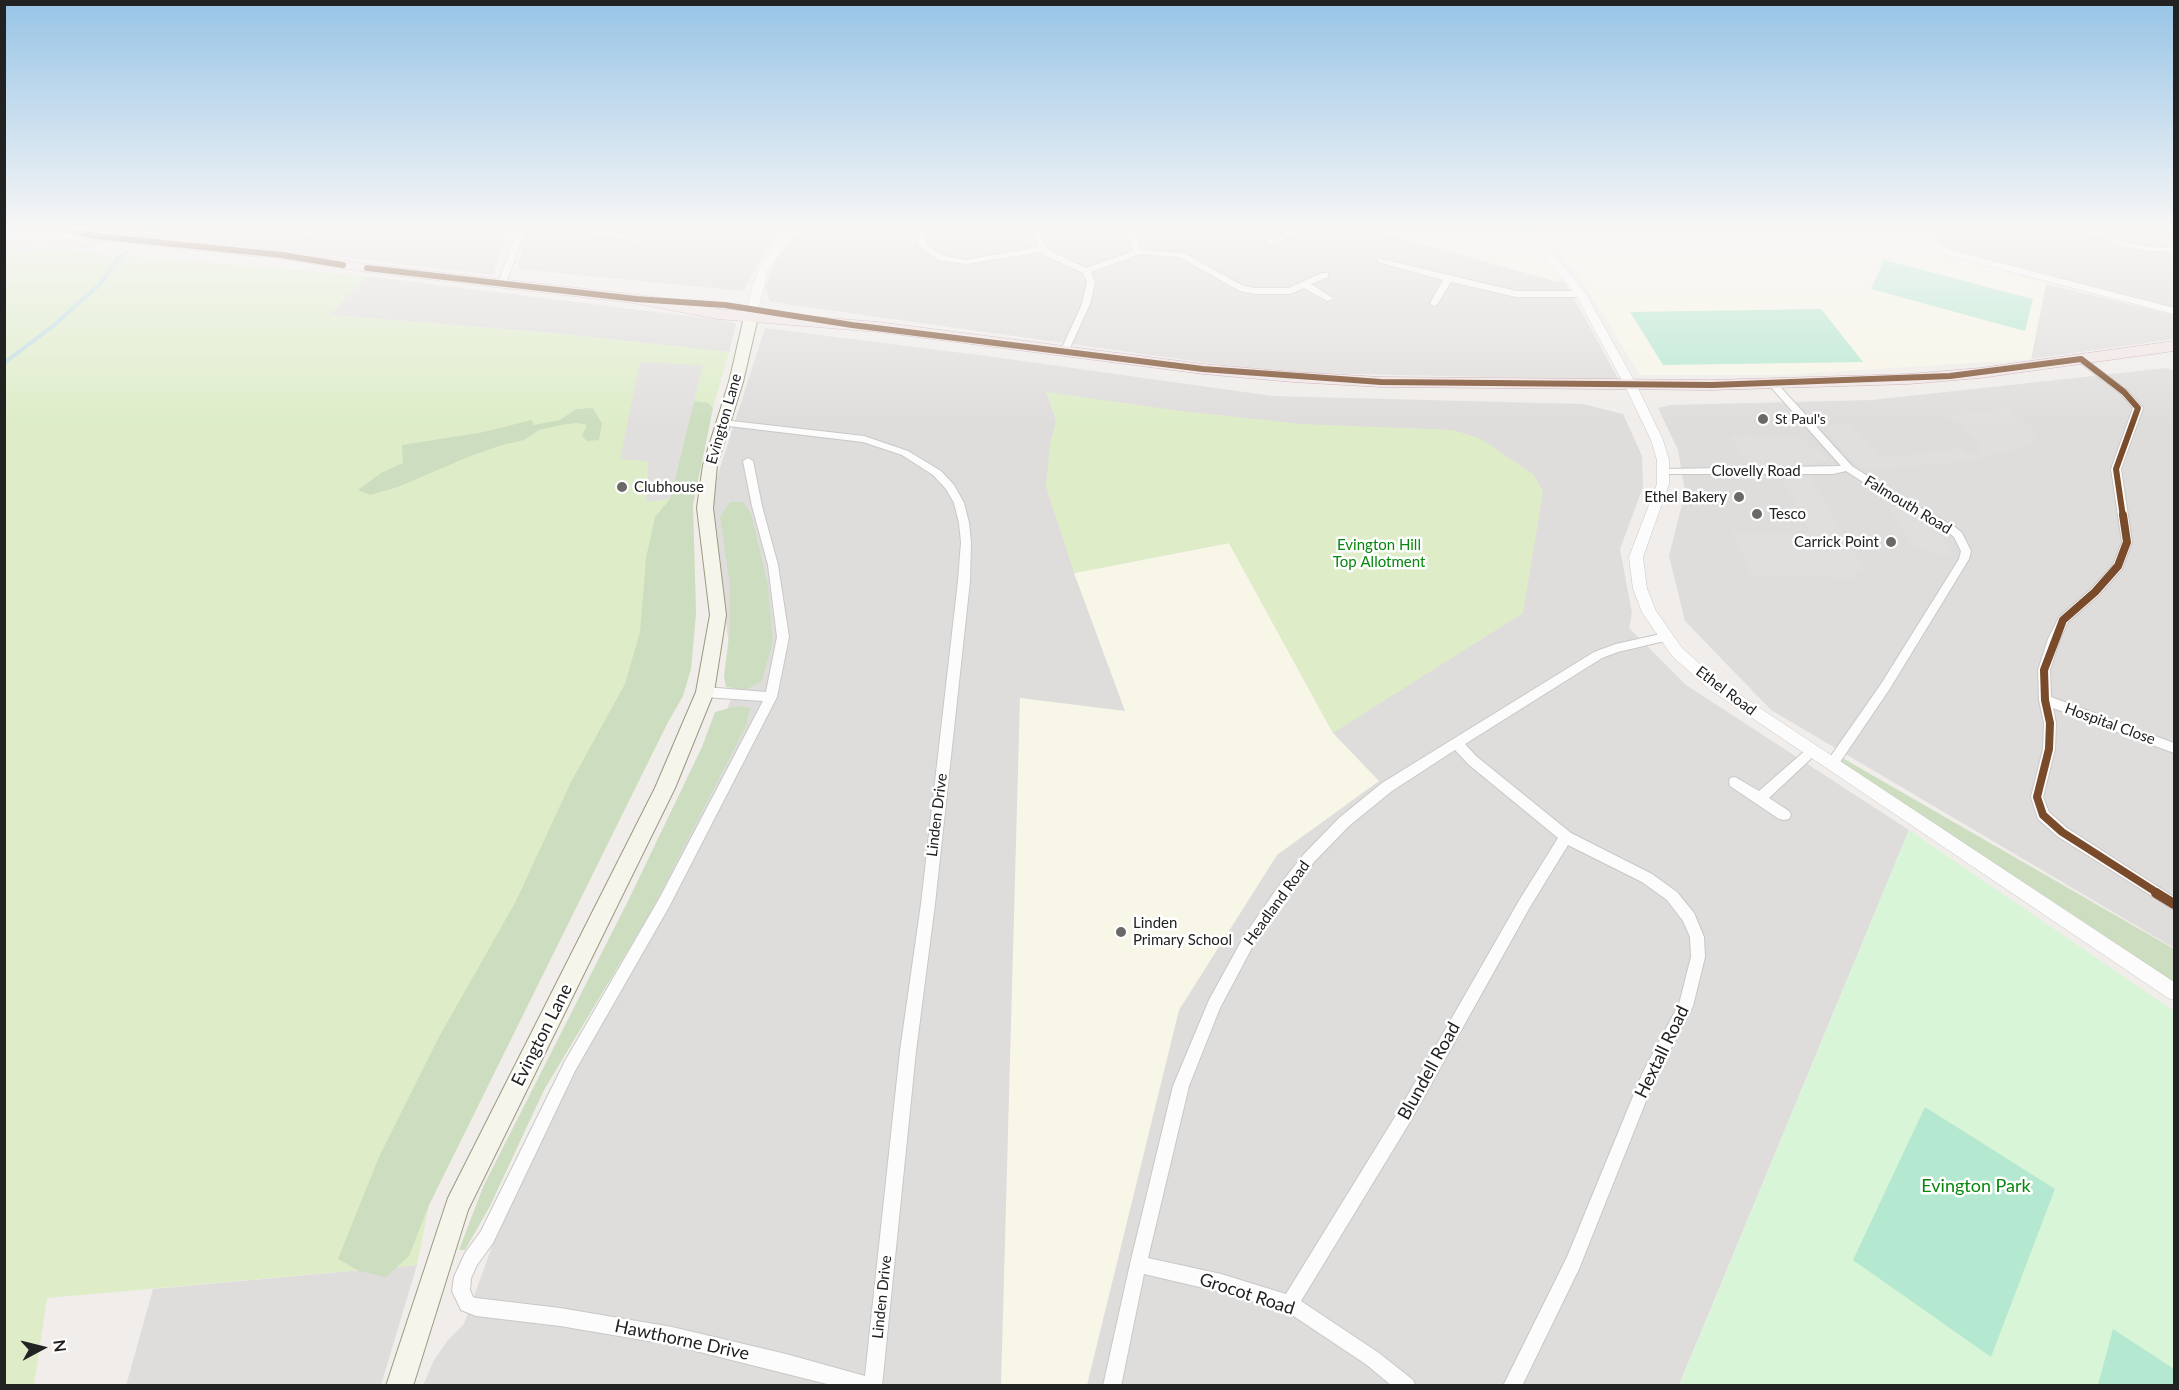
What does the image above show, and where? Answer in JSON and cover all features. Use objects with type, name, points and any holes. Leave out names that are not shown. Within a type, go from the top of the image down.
[{"type":"highway","points":[[593,294],[1065,350],[1203,369],[1381,382],[1631,386],[1950,376],[2175,346]]},
{"type":"main road","name":"Evington Lane","points":[[399,1386],[457,1207],[665,788],[705,692],[718,615],[705,508],[710,465],[736,382],[752,313]]},
{"type":"street","name":"Evington Lane","points":[[752,313],[757,294]]},
{"type":"street","points":[[1065,350],[1088,294]]},
{"type":"street","points":[[1321,294],[1330,299]]},
{"type":"street","points":[[1434,303],[1439,294]]},
{"type":"street","points":[[1515,294],[1581,294]]},
{"type":"street","name":"Ethel Road","points":[[1581,294],[1631,386],[1656,440],[1664,472],[1660,492],[1644,530],[1636,557],[1640,589],[1649,612],[1677,652],[1714,685],[2175,992]]},
{"type":"street","points":[[2109,294],[2175,311]]},
{"type":"street","name":"Hospital Close","points":[[2080,359],[2124,392],[2138,408],[2116,468],[2127,542],[2118,566],[2095,592],[2063,620],[2058,630],[2044,670],[2045,700],[2050,723],[2049,749],[2037,797],[2043,815],[2062,832],[2175,904]]},
{"type":"street","name":"Falmouth Road","points":[[1772,383],[1848,468],[1890,495],[1951,529],[1958,535],[1966,551],[1964,559],[1885,687],[1832,764]]},
{"type":"street","name":"Linden Drive","points":[[723,423],[864,439],[905,453],[937,473],[950,487],[959,502],[964,522],[966,542],[964,581],[871,1386]]},
{"type":"street","points":[[705,692],[771,697],[783,637],[773,565],[748,461]]},
{"type":"street","name":"Clovelly Road","points":[[1664,472],[1833,471],[1848,468]]},
{"type":"street","name":"Headland Road","points":[[1112,1386],[1138,1264],[1181,1086],[1214,1005],[1249,940],[1304,865],[1344,822],[1386,787],[1598,656],[1616,648],[1665,637]]},
{"type":"street","name":"Hawthorne Drive","points":[[771,697],[664,903],[570,1066],[487,1237],[471,1259],[463,1276],[461,1291],[467,1304],[672,1336],[871,1386]]},
{"type":"street","name":"Hospital Close","points":[[2045,700],[2175,748]]},
{"type":"street","name":"Hextall Road","points":[[1456,743],[1566,837],[1647,878],[1672,896],[1689,917],[1697,937],[1698,957],[1686,1006],[1648,1077],[1573,1263],[1512,1386]]},
{"type":"street","points":[[1760,798],[1812,751]]},
{"type":"street","points":[[1735,782],[1784,815]]},
{"type":"street","name":"Blundell Road","points":[[1290,1304],[1404,1117],[1513,923],[1566,837]]},
{"type":"street","name":"Grocot Road","points":[[1138,1264],[1221,1283],[1290,1304],[1373,1359],[1407,1386]]},
{"type":"shaded area","points":[[350,294],[511,294],[729,321],[736,324],[729,352],[552,333],[329,315]]},
{"type":"shaded area","points":[[767,294],[1572,294],[1619,380],[1311,373],[1222,365],[770,302]]},
{"type":"shaded area","points":[[1591,294],[2044,294],[2031,359],[1780,375],[1640,375]]},
{"type":"shaded area","points":[[2044,294],[2087,294],[2174,315],[2174,339],[2031,359]]},
{"type":"shaded area","points":[[2119,294],[2174,294],[2174,308]]},
{"type":"shaded area","points":[[765,328],[1273,396],[1583,404],[1623,414],[1642,456],[1643,487],[1620,549],[1632,613],[1629,628],[1686,685],[1909,830],[1679,1385],[423,1386],[434,1360],[448,1340],[464,1324],[499,1227],[654,904],[735,688],[709,502]]},
{"type":"shaded area","points":[[640,362],[703,365],[670,499],[646,502],[648,461],[620,459]]},
{"type":"shaded area","points":[[2166,368],[2174,370],[2174,948],[1771,710],[1685,621],[1669,556],[1685,492],[1678,450],[1658,408],[1670,405],[1872,400]]},
{"type":"shaded area","points":[[2010,408],[2036,431],[2031,446],[1971,461],[1869,470],[1858,468],[1825,431],[1829,430],[1825,426],[1850,423],[1886,458],[1960,448],[1966,454],[1979,452],[1980,446],[1947,416]]},
{"type":"shaded area","points":[[1730,436],[1803,437],[1812,448],[1819,449],[1828,461],[1816,460],[1818,465],[1755,466],[1752,461],[1745,460]]},
{"type":"shaded area","points":[[1810,476],[1865,571],[1856,571],[1859,578],[1752,575],[1731,532],[1811,534],[1781,477]]},
{"type":"shaded area","points":[[1887,506],[1899,507],[1936,527],[1952,554],[1931,553],[1911,544]]},
{"type":"shaded area","name":"Linden Primary School","points":[[1229,543],[1333,733],[1379,781],[1277,855],[1179,1010],[1087,1385],[1001,1386],[1020,698],[1125,711],[1074,573]]},
{"type":"shaded area","points":[[417,1265],[381,1385],[126,1386],[153,1289]]},
{"type":"green space","points":[[5,294],[350,294],[330,315],[552,333],[729,352],[713,408],[693,505],[696,614],[691,669],[683,696],[667,724],[429,1205],[417,1265],[47,1298],[34,1385],[5,1386]]},
{"type":"green space","points":[[1889,294],[2013,294],[2033,299],[2025,331]]},
{"type":"green space","points":[[1821,309],[1863,362],[1663,365],[1630,312]]},
{"type":"green space","name":"Evington Hill Top Allotment","points":[[1046,392],[1181,411],[1301,424],[1453,430],[1481,439],[1534,475],[1543,492],[1523,613],[1333,733],[1229,543],[1074,573],[1046,486],[1050,445],[1056,420]]},
{"type":"green space","points":[[694,401],[708,403],[713,408],[693,505],[696,614],[691,669],[683,696],[667,724],[429,1205],[409,1256],[386,1277],[359,1271],[338,1259],[379,1157],[439,1037],[516,901],[571,782],[625,684],[640,632],[646,558],[655,517],[670,499]]},
{"type":"green space","points":[[593,408],[602,424],[599,440],[587,441],[582,436],[587,425],[576,423],[561,425],[539,430],[524,440],[468,457],[398,487],[370,495],[358,490],[381,473],[403,463],[402,445],[484,432],[531,420],[534,425],[560,420],[576,409]]},
{"type":"green space","points":[[730,502],[743,502],[751,513],[768,586],[773,641],[762,681],[745,690],[726,687],[724,677],[730,628],[730,585],[720,517]]},
{"type":"green space","points":[[738,706],[750,708],[746,726],[649,915],[544,1090],[490,1206],[465,1250],[459,1250],[483,1187],[628,901],[702,747],[715,712]]},
{"type":"green space","points":[[1839,756],[2174,949],[2174,986],[1832,764]]},
{"type":"green space","name":"Evington Park","points":[[1909,830],[2174,1011],[2174,1385],[1679,1386]]},
{"type":"green space","points":[[1925,1107],[2055,1189],[1991,1357],[1853,1260]]},
{"type":"green space","points":[[2113,1329],[2174,1369],[2174,1385],[2098,1385]]},
{"type":"waterway","points":[[4,363],[53,326],[89,294]]},
{"type":"transit line","points":[[591,294],[725,305],[852,325],[1203,369],[1381,382],[1712,385],[1950,376],[2081,359],[2124,392],[2138,408],[2116,469],[2127,542],[2118,566],[2095,592],[2063,620],[2054,639],[2044,670],[2045,700],[2050,723],[2049,749],[2037,797],[2043,815],[2062,832],[2174,904]]},
{"type":"place","name":"St Paul's","points":[[1763,419]]},
{"type":"place","name":"Clubhouse","points":[[622,487]]},
{"type":"place","name":"Ethel Bakery","points":[[1739,497]]},
{"type":"place","name":"Tesco","points":[[1757,514]]},
{"type":"place","name":"Carrick Point","points":[[1891,542]]},
{"type":"place","name":"Linden Primary School","points":[[1121,932]]}]
